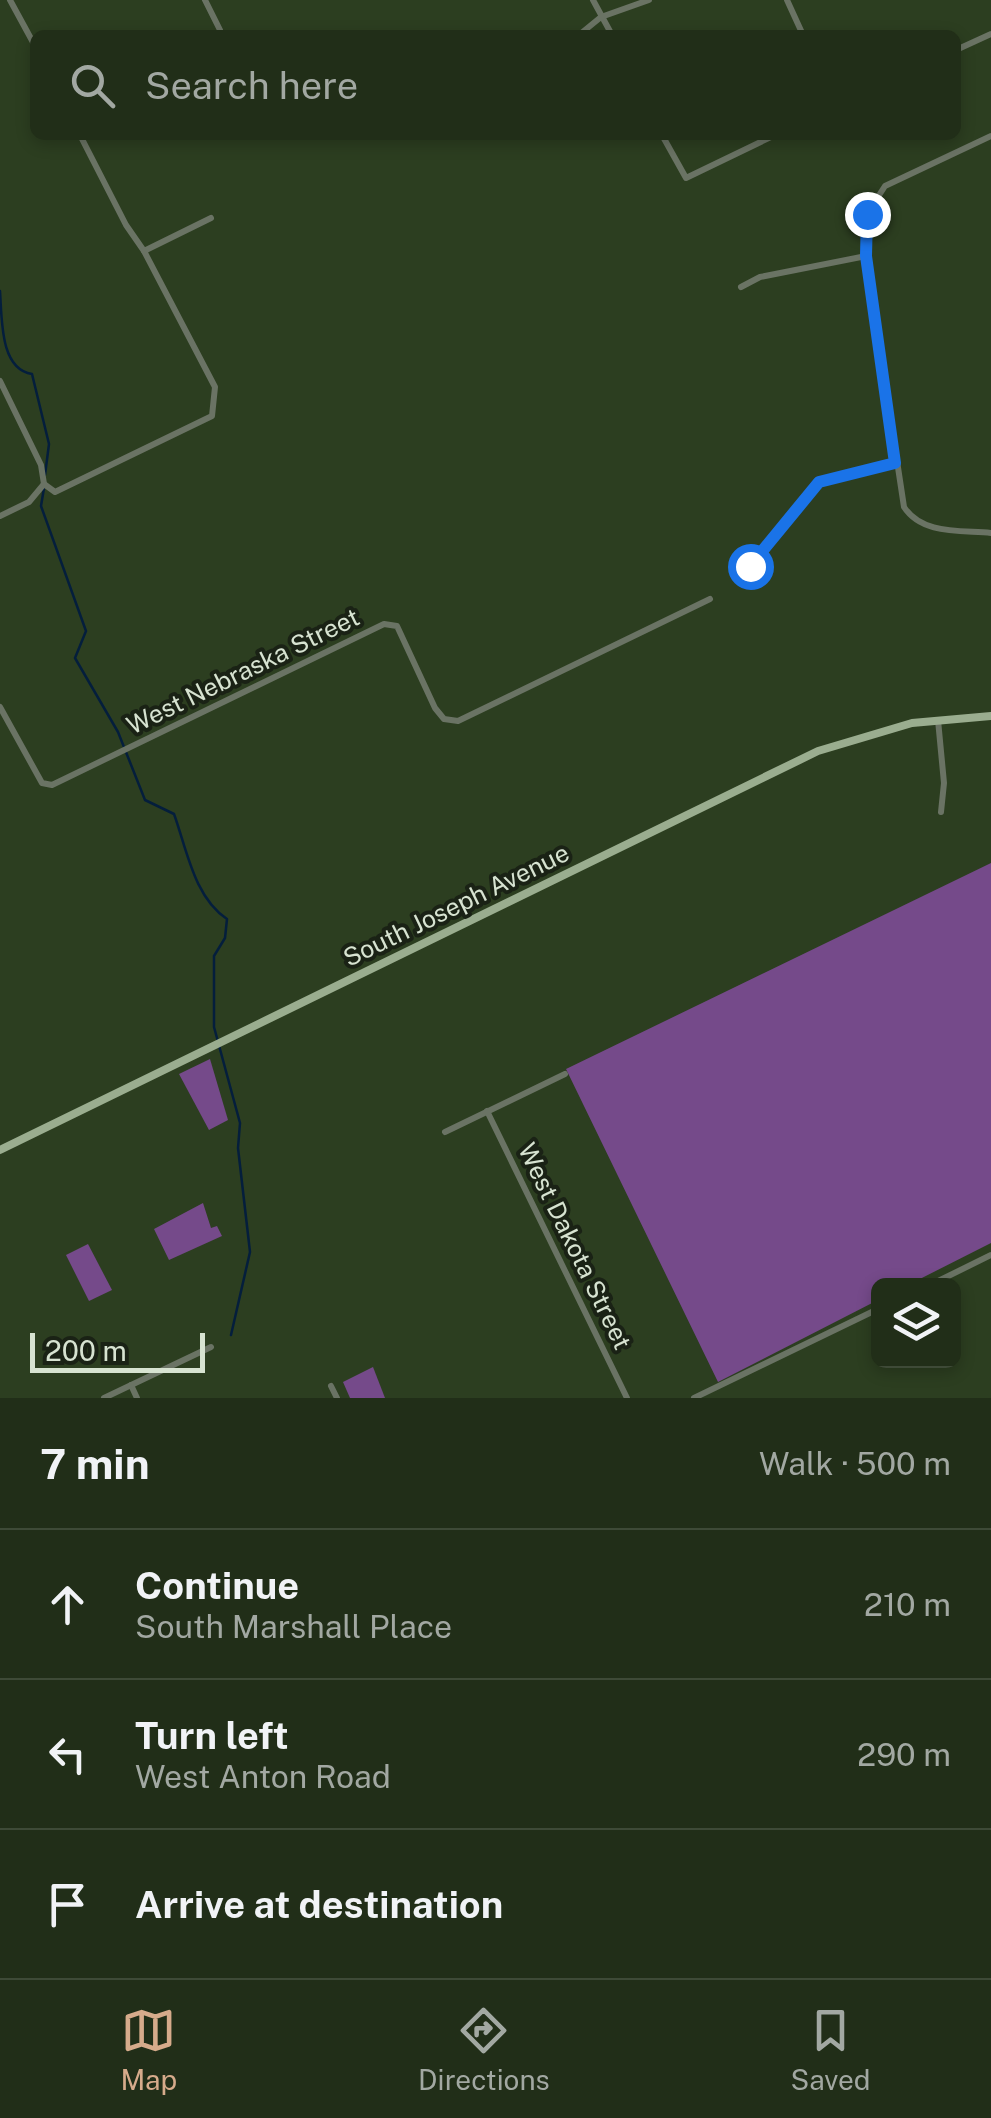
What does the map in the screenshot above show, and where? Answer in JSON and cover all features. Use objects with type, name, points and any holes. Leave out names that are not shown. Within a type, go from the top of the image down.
[{"type":"main road","name":"South Joseph Avenue","points":[[0,1150],[818,750],[891,727],[991,716]]},
{"type":"street","points":[[10,0],[30,37]]},
{"type":"street","points":[[206,0],[220,30]]},
{"type":"street","points":[[593,0],[609,30]]},
{"type":"street","points":[[585,30],[601,17],[649,0]]},
{"type":"street","points":[[787,0],[802,30]]},
{"type":"street","points":[[961,48],[991,34]]},
{"type":"street","points":[[991,136],[885,186],[867,214],[866,256],[904,507],[912,520],[926,526],[991,532]]},
{"type":"street","points":[[0,381],[41,465],[44,484],[55,492],[212,416],[216,407],[215,386],[83,140]]},
{"type":"street","points":[[665,140],[686,178],[765,140]]},
{"type":"street","points":[[144,251],[212,218]]},
{"type":"street","points":[[741,287],[760,277],[866,256]]},
{"type":"street","points":[[744,579],[819,482],[895,463]]},
{"type":"street","points":[[0,516],[29,502],[44,484]]},
{"type":"street","name":"West Nebraska Street","points":[[0,707],[42,783],[52,785],[384,624],[397,626],[435,708],[444,719],[458,720],[710,599]]},
{"type":"street","points":[[938,719],[944,783],[941,812]]},
{"type":"street","points":[[445,1132],[565,1074]]},
{"type":"street","name":"West Dakota Street","points":[[486,1112],[627,1398]]},
{"type":"street","points":[[944,1278],[991,1255]]},
{"type":"street","points":[[694,1398],[871,1312]]},
{"type":"street","points":[[104,1398],[211,1347]]},
{"type":"street","points":[[131,1385],[137,1398]]},
{"type":"street","points":[[331,1386],[337,1398]]},
{"type":"shaded area","points":[[991,863],[991,1243],[922,1278],[871,1278],[871,1304],[718,1382],[566,1069]]},
{"type":"shaded area","points":[[210,1059],[228,1120],[209,1130],[179,1074]]},
{"type":"shaded area","points":[[203,1203],[211,1228],[217,1226],[222,1236],[169,1260],[154,1229]]},
{"type":"shaded area","points":[[88,1244],[112,1290],[89,1301],[66,1255]]},
{"type":"shaded area","points":[[373,1367],[385,1398],[350,1398],[343,1382]]},
{"type":"waterway","points":[[0,291],[8,353],[14,363],[32,374],[49,444],[45,475]]},
{"type":"waterway","points":[[44,488],[41,506],[86,631],[75,658],[118,732],[145,800],[174,814],[199,886],[227,919],[225,938],[214,956],[214,1027],[240,1123],[238,1148],[250,1252],[231,1335]]},
{"type":"route","points":[[750,566],[808,490],[819,482],[895,463],[866,256],[867,214]]}]
